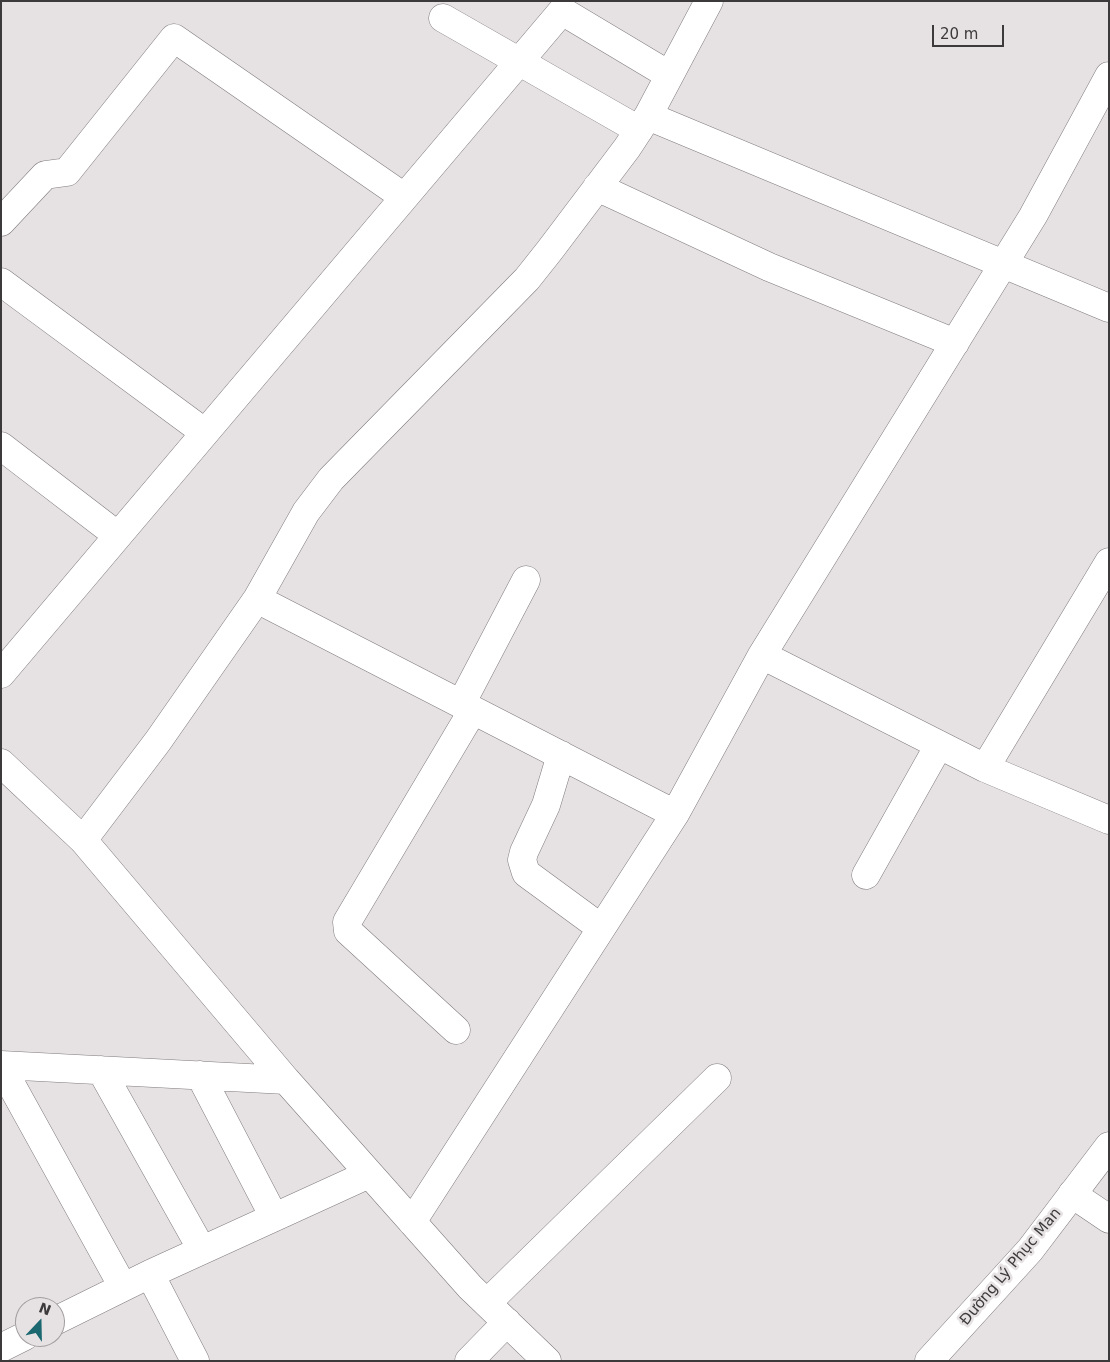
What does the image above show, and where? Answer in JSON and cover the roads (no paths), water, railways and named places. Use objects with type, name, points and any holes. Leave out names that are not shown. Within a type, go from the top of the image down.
[{"type":"street","points":[[83,840],[158,741],[257,599],[306,512],[331,479],[527,278],[598,187],[643,123],[709,1]]},
{"type":"street","points":[[1,674],[562,11],[583,11],[669,75]]},
{"type":"street","points":[[443,18],[643,123],[1004,264],[1109,308]]},
{"type":"street","points":[[1,222],[45,175],[67,172],[174,38],[404,197]]},
{"type":"street","points":[[412,1222],[675,814],[762,655],[1033,216],[1109,76]]},
{"type":"street","points":[[598,187],[769,267],[955,343]]},
{"type":"street","points":[[1,282],[204,432]]},
{"type":"street","points":[[1,446],[117,535]]},
{"type":"street","points":[[985,768],[1109,562]]},
{"type":"street","points":[[456,1030],[348,931],[347,922],[467,707],[526,580]]},
{"type":"street","points":[[257,599],[675,814]]},
{"type":"street","points":[[762,655],[985,768],[1109,820]]},
{"type":"street","points":[[866,876],[939,745]]},
{"type":"street","points":[[561,755],[546,805],[522,860],[526,873],[601,928]]},
{"type":"street","points":[[1,763],[83,840],[286,1080],[369,1174],[487,1303],[547,1361]]},
{"type":"street","points":[[1,1065],[286,1080]]},
{"type":"street","points":[[1,1065],[123,1287]]},
{"type":"street","points":[[101,1070],[202,1250]]},
{"type":"street","points":[[200,1075],[274,1217]]},
{"type":"street","points":[[487,1303],[717,1078]]},
{"type":"street","name":"Đường Lý Phục Man","points":[[929,1361],[1030,1250],[1109,1146]]},
{"type":"street","points":[[65,1316],[150,1274],[369,1174]]},
{"type":"street","points":[[1072,1194],[1107,1213]]},
{"type":"street","points":[[150,1274],[194,1361]]},
{"type":"street","points":[[469,1361],[507,1322]]},
{"type":"street","points":[[1,1348],[15,1341]]}]
